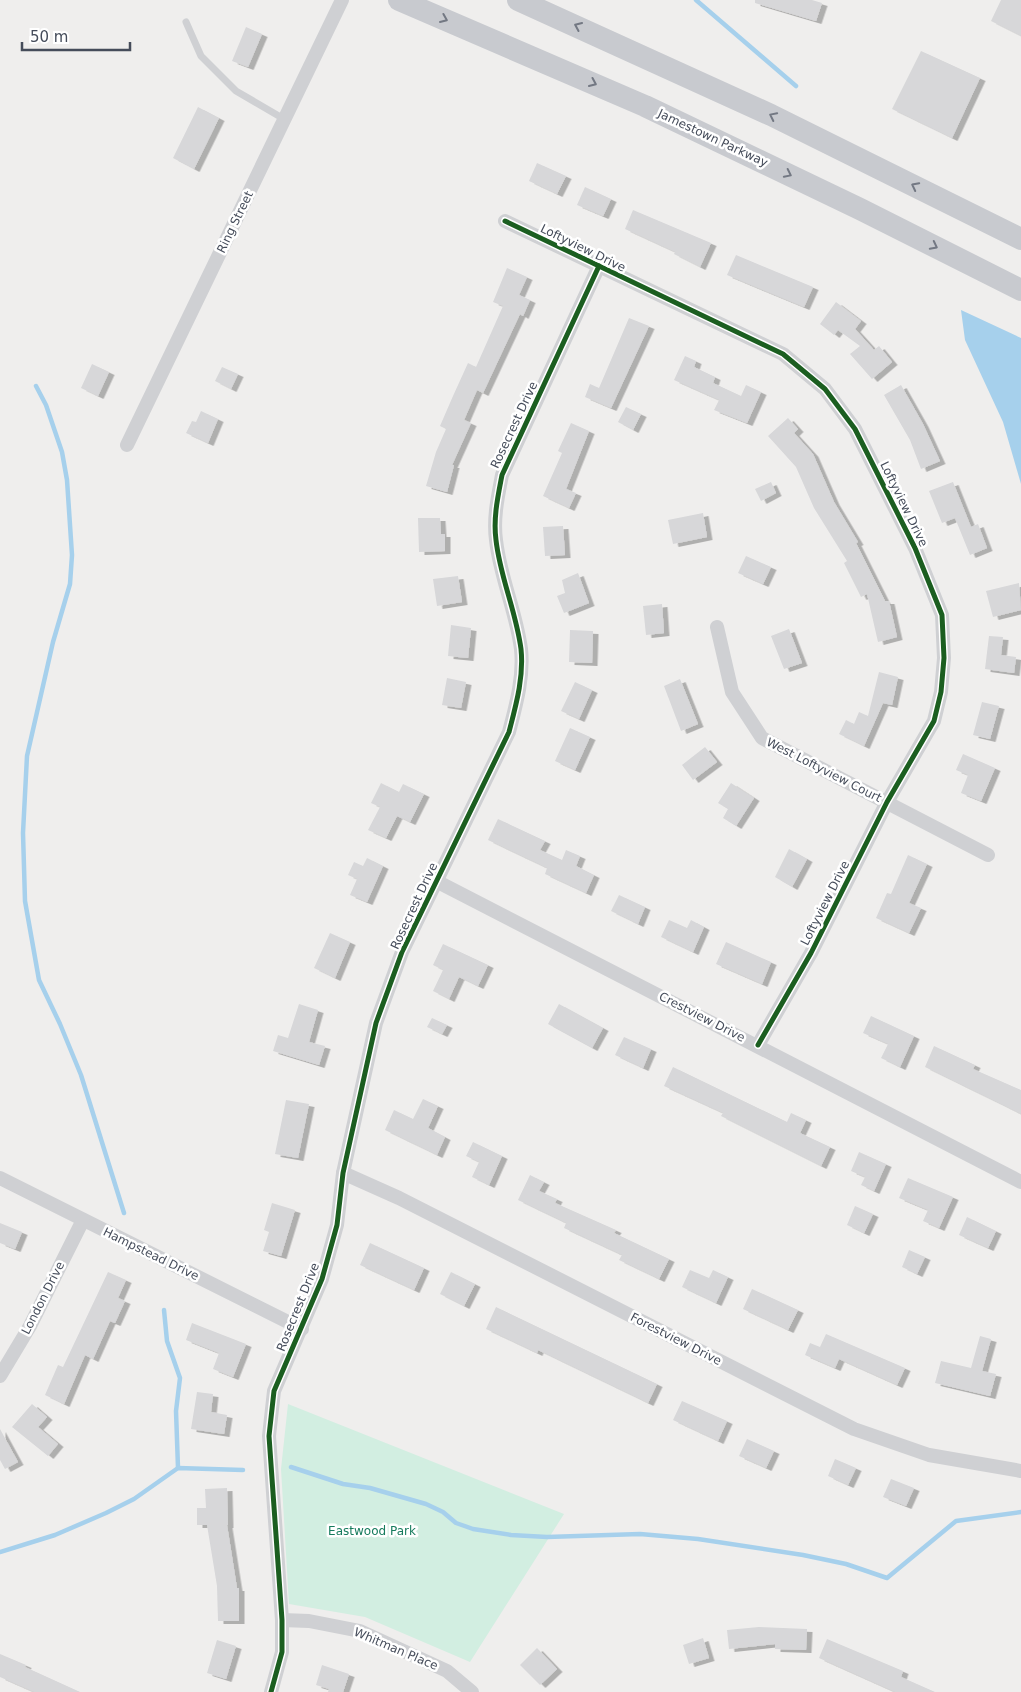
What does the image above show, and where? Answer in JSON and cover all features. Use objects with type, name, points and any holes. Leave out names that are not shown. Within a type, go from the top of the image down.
[{"type":"main road","name":"Jamestown Parkway","points":[[399,0],[654,110],[860,209],[1021,290]]},
{"type":"main road","points":[[518,0],[753,106],[1021,239]]},
{"type":"street","name":"Ring Street","points":[[128,445],[342,0]]},
{"type":"street","name":"Loftyview Drive","points":[[505,221],[784,354],[825,389],[855,429],[915,548],[942,615],[944,658],[941,692],[934,721],[887,802],[811,953],[758,1045]]},
{"type":"street","name":"Rosecrest Drive","points":[[271,1692],[282,1652],[282,1620],[269,1436],[274,1390],[322,1280],[337,1225],[343,1173],[356,1104],[376,1023],[402,952],[509,732],[518,695],[521,650],[514,607],[504,577],[496,540],[495,510],[502,475],[599,266]]},
{"type":"street","name":"West Loftyview Court","points":[[717,627],[732,692],[762,738],[988,855]]},
{"type":"street","name":"Crestview Drive","points":[[436,881],[1021,1182]]},
{"type":"street","name":"Forestview Drive","points":[[343,1173],[399,1198],[854,1429],[929,1455],[1021,1472]]},
{"type":"street","name":"Hampstead Drive","points":[[0,1178],[302,1329]]},
{"type":"street","name":"London Drive","points":[[0,1376],[30,1326],[82,1220]]},
{"type":"street","name":"Whitman Place","points":[[282,1620],[309,1621],[360,1631],[447,1671],[472,1692]]},
{"type":"lane","points":[[186,22],[201,56],[236,91],[284,119]]},
{"type":"green space","name":"Eastwood Park","points":[[288,1404],[564,1514],[470,1662],[365,1617],[289,1604],[281,1469]]},
{"type":"water","points":[[961,310],[1021,338],[1021,484],[1003,422],[965,340]]},
{"type":"building","points":[[755,0],[812,0],[822,3],[816,21],[755,3]]},
{"type":"building","points":[[1001,0],[1021,0],[1021,36],[991,21]]},
{"type":"building","points":[[246,27],[262,34],[248,67],[232,61]]},
{"type":"building","points":[[921,51],[980,78],[952,138],[892,109]]},
{"type":"building","points":[[198,107],[219,118],[194,169],[173,158]]},
{"type":"building","points":[[537,163],[566,176],[557,194],[529,181]]},
{"type":"building","points":[[585,187],[611,199],[603,216],[577,205]]},
{"type":"building","points":[[633,210],[711,243],[700,267],[674,254],[675,252],[625,229]]},
{"type":"building","points":[[736,255],[813,287],[804,307],[727,275]]},
{"type":"building","points":[[507,268],[527,277],[519,295],[530,300],[523,316],[520,314],[483,393],[477,390],[464,420],[471,423],[452,465],[454,465],[447,492],[426,486],[436,452],[446,429],[440,426],[468,363],[476,367],[503,306],[493,302]]},
{"type":"building","points":[[836,302],[861,321],[855,329],[874,350],[879,346],[892,362],[872,379],[850,354],[860,346],[838,330],[834,335],[820,324]]},
{"type":"building","points":[[629,318],[649,326],[611,408],[585,397],[590,384],[599,388]]},
{"type":"building","points":[[685,356],[696,361],[694,367],[715,377],[713,383],[741,396],[746,385],[761,392],[747,423],[714,410],[719,400],[674,380]]},
{"type":"building","points":[[92,364],[109,372],[98,396],[81,388]]},
{"type":"building","points":[[222,367],[238,374],[231,389],[215,381]]},
{"type":"building","points":[[901,385],[923,424],[940,461],[921,469],[910,440],[884,395]]},
{"type":"building","points":[[626,407],[641,414],[633,430],[618,422]]},
{"type":"building","points":[[201,411],[218,419],[208,443],[186,433],[192,421],[196,422]]},
{"type":"building","points":[[788,418],[798,429],[794,433],[813,454],[834,502],[858,542],[856,543],[885,601],[889,601],[897,637],[878,642],[867,594],[861,597],[844,563],[847,561],[814,508],[796,467],[768,436]]},
{"type":"building","points":[[571,423],[589,431],[566,489],[576,493],[569,508],[543,496],[562,453],[558,451]]},
{"type":"building","points":[[771,482],[776,493],[761,501],[755,489]]},
{"type":"building","points":[[953,482],[971,527],[978,524],[987,548],[970,555],[955,518],[942,523],[929,491]]},
{"type":"building","points":[[703,513],[707,537],[673,544],[668,520]]},
{"type":"building","points":[[418,518],[440,518],[441,534],[445,534],[445,551],[419,552]]},
{"type":"building","points":[[563,526],[565,555],[545,556],[543,527]]},
{"type":"building","points":[[746,556],[771,567],[763,584],[738,573]]},
{"type":"building","points":[[578,573],[589,603],[564,613],[557,596],[565,593],[562,580]]},
{"type":"building","points":[[458,576],[462,602],[437,606],[433,579]]},
{"type":"building","points":[[1019,583],[1021,610],[993,617],[986,591]]},
{"type":"building","points":[[662,604],[664,633],[646,635],[643,606]]},
{"type":"building","points":[[451,625],[471,628],[468,658],[448,656]]},
{"type":"building","points":[[789,629],[802,663],[784,669],[771,636]]},
{"type":"building","points":[[570,630],[593,631],[592,663],[569,662]]},
{"type":"building","points":[[989,636],[1003,637],[1001,655],[1016,657],[1014,673],[985,669]]},
{"type":"building","points":[[879,672],[898,677],[892,705],[883,703],[864,746],[839,734],[846,720],[854,724],[859,712],[868,716]]},
{"type":"building","points":[[447,678],[466,682],[461,708],[442,705]]},
{"type":"building","points":[[680,679],[698,724],[681,731],[664,686]]},
{"type":"building","points":[[575,682],[592,690],[579,719],[561,711]]},
{"type":"building","points":[[982,702],[999,706],[990,739],[973,735]]},
{"type":"building","points":[[570,728],[590,737],[575,770],[555,761]]},
{"type":"building","points":[[705,747],[717,762],[693,780],[682,765]]},
{"type":"building","points":[[963,754],[995,768],[981,801],[961,793],[968,775],[956,770]]},
{"type":"building","points":[[381,783],[399,792],[403,784],[424,794],[410,822],[397,816],[386,838],[368,830],[380,807],[371,803]]},
{"type":"building","points":[[731,783],[754,798],[736,826],[723,818],[728,809],[718,803]]},
{"type":"building","points":[[498,819],[545,841],[540,850],[562,860],[566,850],[580,856],[576,866],[594,875],[586,893],[545,874],[547,868],[488,840]]},
{"type":"building","points":[[789,849],[807,859],[792,887],[775,877]]},
{"type":"building","points":[[908,855],[927,864],[909,903],[921,908],[909,933],[876,918],[887,893],[891,894]]},
{"type":"building","points":[[367,858],[383,866],[367,902],[350,895],[357,879],[348,875],[354,862],[363,866]]},
{"type":"building","points":[[619,895],[645,907],[638,924],[611,911]]},
{"type":"building","points":[[669,920],[687,928],[691,920],[704,927],[693,952],[661,937]]},
{"type":"building","points":[[330,933],[350,942],[335,978],[314,968]]},
{"type":"building","points":[[726,942],[771,962],[762,984],[716,964]]},
{"type":"building","points":[[443,944],[488,965],[478,986],[459,977],[449,999],[433,991],[443,970],[433,965]]},
{"type":"building","points":[[299,1004],[318,1010],[309,1042],[325,1046],[319,1065],[273,1051],[278,1035],[288,1038]]},
{"type":"building","points":[[559,1004],[603,1028],[592,1048],[548,1024]]},
{"type":"building","points":[[871,1016],[914,1036],[900,1067],[881,1058],[888,1044],[863,1033]]},
{"type":"building","points":[[432,1018],[447,1025],[442,1034],[427,1027]]},
{"type":"building","points":[[624,1037],[651,1049],[643,1068],[615,1055]]},
{"type":"building","points":[[934,1046],[975,1065],[973,1069],[1021,1090],[1021,1114],[925,1067]]},
{"type":"building","points":[[673,1067],[787,1122],[791,1113],[806,1120],[800,1133],[830,1147],[821,1166],[721,1116],[723,1113],[664,1086]]},
{"type":"building","points":[[423,1099],[438,1106],[428,1128],[445,1137],[437,1155],[385,1130],[394,1110],[413,1119]]},
{"type":"building","points":[[286,1100],[309,1104],[298,1158],[275,1154]]},
{"type":"building","points":[[473,1142],[502,1156],[489,1185],[472,1177],[479,1162],[466,1156]]},
{"type":"building","points":[[859,1152],[886,1164],[874,1191],[861,1185],[865,1177],[851,1171]]},
{"type":"building","points":[[530,1175],[544,1182],[539,1191],[557,1199],[555,1203],[616,1230],[614,1233],[669,1259],[659,1279],[619,1260],[622,1255],[564,1228],[566,1223],[518,1200]]},
{"type":"building","points":[[908,1178],[953,1197],[939,1228],[923,1221],[928,1210],[899,1198]]},
{"type":"building","points":[[272,1203],[295,1210],[281,1256],[263,1251],[269,1232],[264,1230]]},
{"type":"building","points":[[855,1206],[873,1214],[864,1233],[847,1225]]},
{"type":"building","points":[[967,1217],[996,1231],[988,1248],[959,1235]]},
{"type":"building","points":[[0,1223],[22,1232],[15,1249],[0,1243]]},
{"type":"building","points":[[370,1243],[424,1268],[414,1290],[360,1265]]},
{"type":"building","points":[[909,1250],[925,1257],[917,1274],[902,1267]]},
{"type":"building","points":[[690,1270],[709,1278],[713,1270],[728,1277],[716,1303],[682,1287]]},
{"type":"building","points":[[108,1272],[126,1280],[118,1298],[125,1301],[115,1323],[110,1321],[93,1359],[85,1355],[64,1404],[45,1395],[58,1365],[63,1367]]},
{"type":"building","points":[[451,1272],[475,1284],[464,1306],[440,1294]]},
{"type":"building","points":[[752,1289],[798,1310],[788,1330],[743,1309]]},
{"type":"building","points":[[496,1307],[657,1384],[648,1403],[538,1350],[537,1353],[486,1329]]},
{"type":"building","points":[[192,1323],[246,1344],[233,1377],[213,1369],[219,1353],[186,1340]]},
{"type":"building","points":[[826,1334],[905,1368],[897,1385],[839,1359],[835,1368],[805,1355],[810,1343],[820,1347]]},
{"type":"building","points":[[980,1336],[991,1339],[982,1371],[996,1374],[990,1396],[935,1383],[941,1361],[971,1368]]},
{"type":"building","points":[[197,1392],[213,1394],[211,1412],[227,1415],[224,1434],[191,1429]]},
{"type":"building","points":[[682,1401],[727,1421],[718,1441],[673,1420]]},
{"type":"building","points":[[32,1404],[47,1417],[38,1427],[58,1444],[48,1456],[12,1427]]},
{"type":"building","points":[[0,1429],[18,1462],[5,1469],[0,1460]]},
{"type":"building","points":[[747,1439],[774,1451],[766,1468],[739,1456]]},
{"type":"building","points":[[835,1459],[856,1468],[848,1485],[828,1476]]},
{"type":"building","points":[[891,1479],[914,1488],[906,1506],[883,1497]]},
{"type":"building","points":[[227,1488],[227,1525],[237,1588],[239,1588],[239,1621],[218,1621],[217,1586],[207,1525],[197,1525],[197,1508],[206,1508],[205,1489]]},
{"type":"building","points":[[759,1627],[807,1629],[806,1650],[775,1649],[775,1644],[729,1649],[727,1630]]},
{"type":"building","points":[[703,1638],[709,1658],[689,1664],[683,1645]]},
{"type":"building","points":[[827,1639],[903,1671],[901,1677],[935,1692],[895,1692],[819,1658]]},
{"type":"building","points":[[217,1640],[236,1646],[226,1679],[207,1673]]},
{"type":"building","points":[[537,1648],[557,1669],[540,1685],[520,1665]]},
{"type":"building","points":[[0,1654],[80,1692],[34,1692],[0,1677]]},
{"type":"building","points":[[322,1665],[349,1674],[343,1692],[328,1692],[329,1689],[316,1685]]},
{"type":"waterway","points":[[696,0],[796,86]]},
{"type":"waterway","points":[[36,386],[46,405],[62,452],[67,480],[72,555],[70,584],[53,642],[27,756],[23,833],[25,901],[39,980],[81,1075],[124,1213]]},
{"type":"waterway","points":[[164,1310],[167,1341],[180,1378],[176,1411],[178,1468]]},
{"type":"waterway","points":[[291,1467],[343,1484],[370,1488],[426,1504],[443,1512],[456,1523],[473,1529],[511,1535],[547,1537],[640,1534],[698,1539],[803,1555],[846,1564],[887,1578],[956,1521],[1021,1512]]},
{"type":"waterway","points":[[0,1552],[55,1535],[106,1513],[134,1499],[178,1468],[243,1470]]},
{"type":"cycle path","points":[[505,221],[783,354],[825,389],[855,429],[915,548],[942,615],[944,658],[941,692],[934,721],[887,802],[811,953],[758,1045]]},
{"type":"cycle path","points":[[271,1692],[282,1652],[282,1620],[269,1436],[274,1391],[322,1279],[337,1225],[343,1173],[376,1023],[402,952],[509,732],[519,691],[522,659],[519,635],[501,567],[495,532],[502,475],[599,266]]}]
